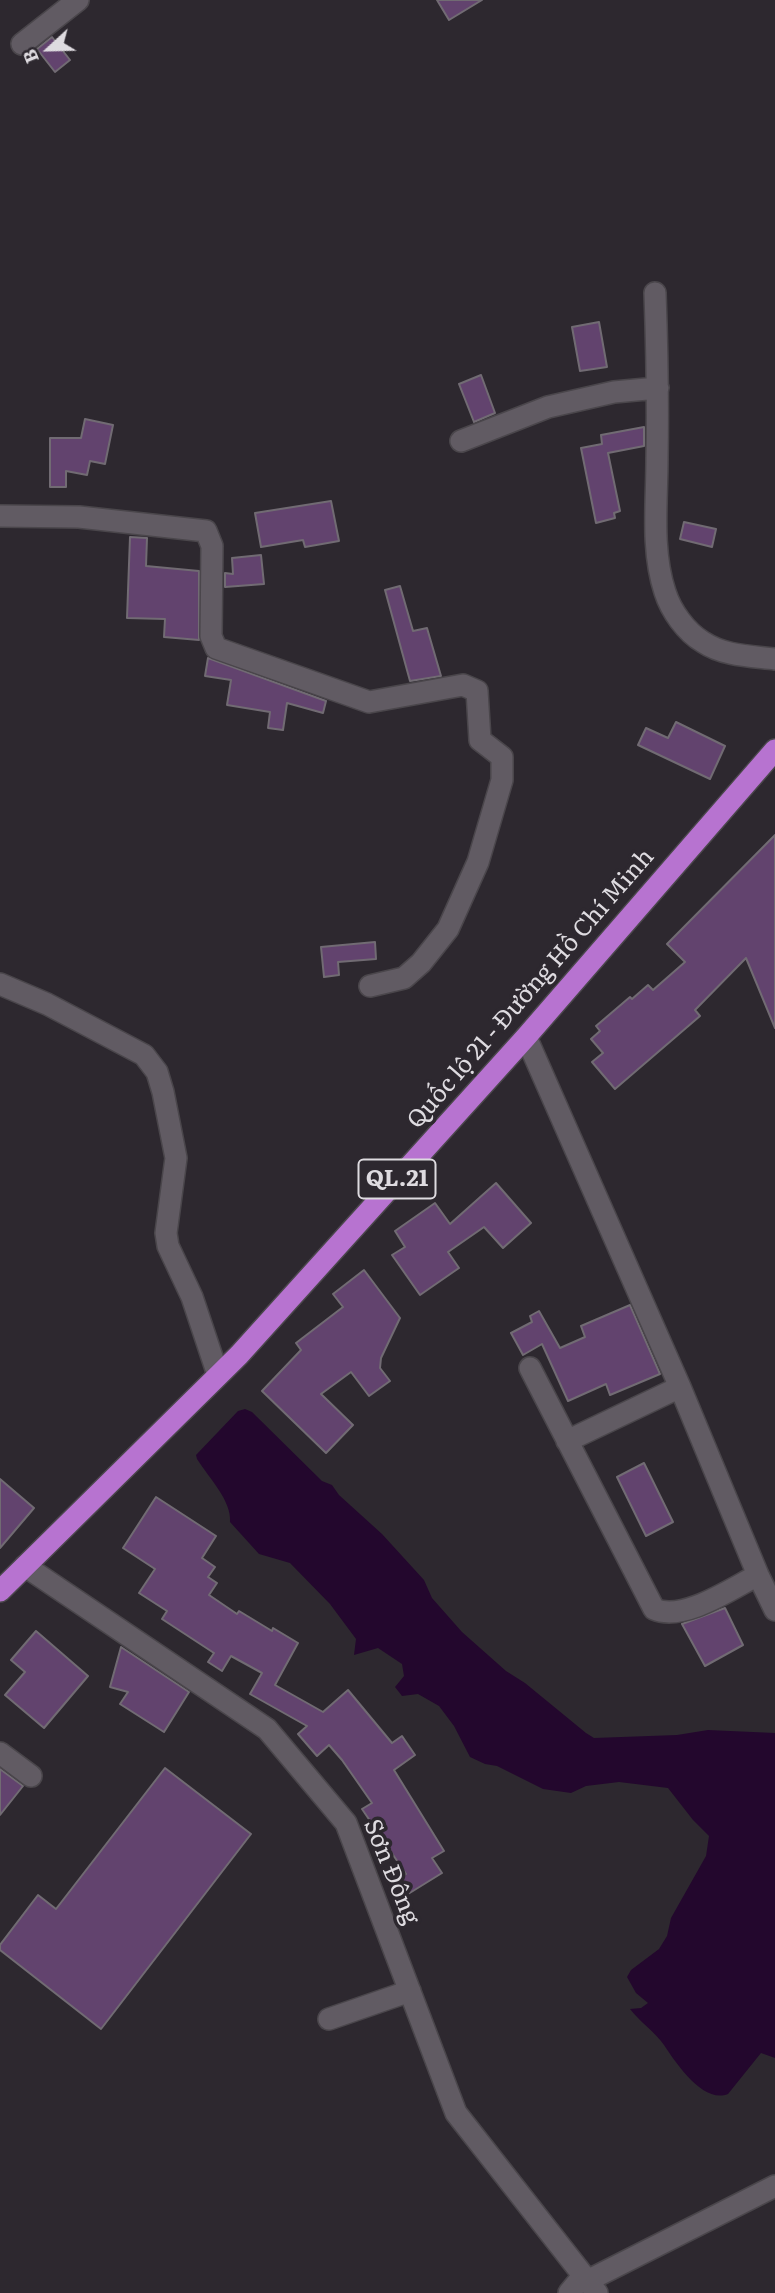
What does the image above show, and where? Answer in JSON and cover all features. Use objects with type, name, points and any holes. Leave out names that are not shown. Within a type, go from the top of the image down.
[{"type":"highway","name":"Quốc lộ 21 - Đường Hồ Chí Minh","points":[[0,1591],[218,1375],[526,1037],[775,750]]},
{"type":"street","points":[[22,44],[78,0]]},
{"type":"street","points":[[655,293],[658,388],[656,527],[658,564],[665,592],[685,626],[701,642],[723,652],[775,659]]},
{"type":"street","points":[[461,441],[548,407],[614,392],[658,388]]},
{"type":"street","points":[[0,516],[79,517],[206,531],[212,546],[211,636],[216,648],[369,702],[463,685],[477,691],[480,740],[502,757],[502,780],[478,862],[448,929],[421,963],[404,978],[370,986]]},
{"type":"street","points":[[0,984],[47,1004],[144,1055],[157,1072],[176,1158],[166,1233],[168,1246],[192,1297],[218,1375]]},
{"type":"street","points":[[526,1037],[775,1610]]},
{"type":"street","points":[[530,1368],[654,1609],[663,1613],[688,1609],[758,1575]]},
{"type":"street","points":[[567,1441],[680,1387]]},
{"type":"street","name":"Sơn Đông","points":[[24,1566],[267,1729],[346,1823],[456,2113],[589,2283]]},
{"type":"street","points":[[0,1753],[31,1776]]},
{"type":"street","points":[[329,2019],[410,1991]]},
{"type":"street","points":[[569,2293],[775,2186]]},
{"type":"shaded area","points":[[245,1409],[252,1412],[322,1481],[332,1485],[339,1495],[382,1534],[424,1580],[432,1598],[462,1632],[506,1671],[594,1738],[677,1735],[708,1730],[775,1733],[775,2058],[761,2053],[728,2094],[719,2096],[709,2093],[683,2071],[660,2040],[630,2009],[641,2008],[648,2003],[636,1993],[627,1977],[631,1970],[659,1949],[667,1936],[671,1918],[706,1856],[709,1836],[668,1788],[619,1782],[586,1786],[571,1793],[543,1789],[497,1766],[470,1757],[454,1726],[439,1706],[418,1694],[402,1696],[395,1687],[404,1676],[402,1664],[378,1648],[354,1655],[356,1639],[330,1604],[290,1563],[259,1554],[230,1522],[224,1498],[197,1459],[196,1455],[238,1411]]},
{"type":"building","points":[[437,0],[482,0],[449,20]]},
{"type":"building","points":[[52,37],[70,60],[55,72],[37,49]]},
{"type":"building","points":[[599,322],[607,367],[580,371],[572,327]]},
{"type":"building","points":[[481,375],[495,413],[474,422],[459,384]]},
{"type":"building","points":[[85,419],[113,425],[105,464],[90,461],[87,475],[66,471],[66,487],[50,487],[50,438],[81,438]]},
{"type":"building","points":[[644,427],[644,446],[608,453],[620,511],[614,513],[615,518],[596,523],[581,448],[602,444],[601,435]]},
{"type":"building","points":[[331,501],[339,541],[305,547],[303,540],[261,547],[255,513]]},
{"type":"building","points":[[684,522],[716,529],[712,547],[680,539]]},
{"type":"building","points":[[130,537],[147,538],[146,566],[199,571],[199,640],[164,637],[165,619],[127,618]]},
{"type":"building","points":[[261,555],[264,584],[225,587],[225,573],[233,574],[232,558]]},
{"type":"building","points":[[400,586],[413,631],[427,628],[441,676],[410,681],[385,590]]},
{"type":"building","points":[[208,658],[326,701],[323,713],[287,703],[283,730],[268,728],[270,712],[227,705],[231,680],[205,676]]},
{"type":"building","points":[[676,722],[725,746],[710,779],[638,745],[646,728],[668,738]]},
{"type":"building","points":[[775,835],[775,1028],[746,958],[695,1010],[700,1016],[615,1089],[592,1062],[603,1053],[591,1039],[600,1031],[596,1026],[648,985],[653,990],[685,962],[667,944]]},
{"type":"building","points":[[375,942],[376,959],[338,962],[339,975],[324,977],[321,947]]},
{"type":"building","points":[[496,1183],[531,1223],[503,1248],[484,1227],[448,1252],[459,1268],[420,1295],[392,1255],[405,1247],[395,1231],[435,1203],[450,1224]]},
{"type":"building","points":[[364,1270],[400,1318],[381,1358],[380,1368],[390,1381],[369,1396],[351,1372],[321,1394],[353,1425],[326,1453],[262,1391],[301,1350],[296,1343],[343,1307],[333,1294]]},
{"type":"building","points":[[630,1305],[660,1374],[610,1395],[606,1384],[568,1401],[542,1344],[523,1355],[511,1333],[532,1322],[530,1316],[539,1311],[560,1348],[585,1337],[581,1326]]},
{"type":"building","points":[[644,1463],[673,1522],[646,1536],[617,1477]]},
{"type":"building","points":[[0,1479],[34,1508],[0,1548]]},
{"type":"building","points":[[156,1497],[216,1536],[202,1558],[215,1567],[208,1577],[217,1583],[209,1595],[237,1614],[239,1611],[298,1643],[275,1685],[323,1712],[348,1690],[392,1743],[402,1736],[415,1755],[394,1770],[444,1851],[432,1858],[442,1873],[400,1899],[390,1884],[406,1874],[362,1809],[372,1803],[342,1760],[329,1745],[317,1756],[298,1734],[307,1726],[250,1694],[262,1673],[231,1656],[222,1671],[208,1662],[214,1653],[162,1619],[167,1611],[139,1593],[155,1569],[123,1548]]},
{"type":"building","points":[[725,1608],[743,1645],[705,1666],[682,1624]]},
{"type":"building","points":[[36,1631],[88,1676],[44,1728],[5,1695],[25,1672],[11,1660]]},
{"type":"building","points":[[121,1647],[189,1692],[164,1732],[120,1704],[128,1692],[110,1687]]},
{"type":"building","points":[[165,1768],[251,1834],[101,2029],[0,1950],[0,1945],[38,1895],[56,1909]]},
{"type":"building","points":[[0,1769],[23,1786],[0,1815]]}]
